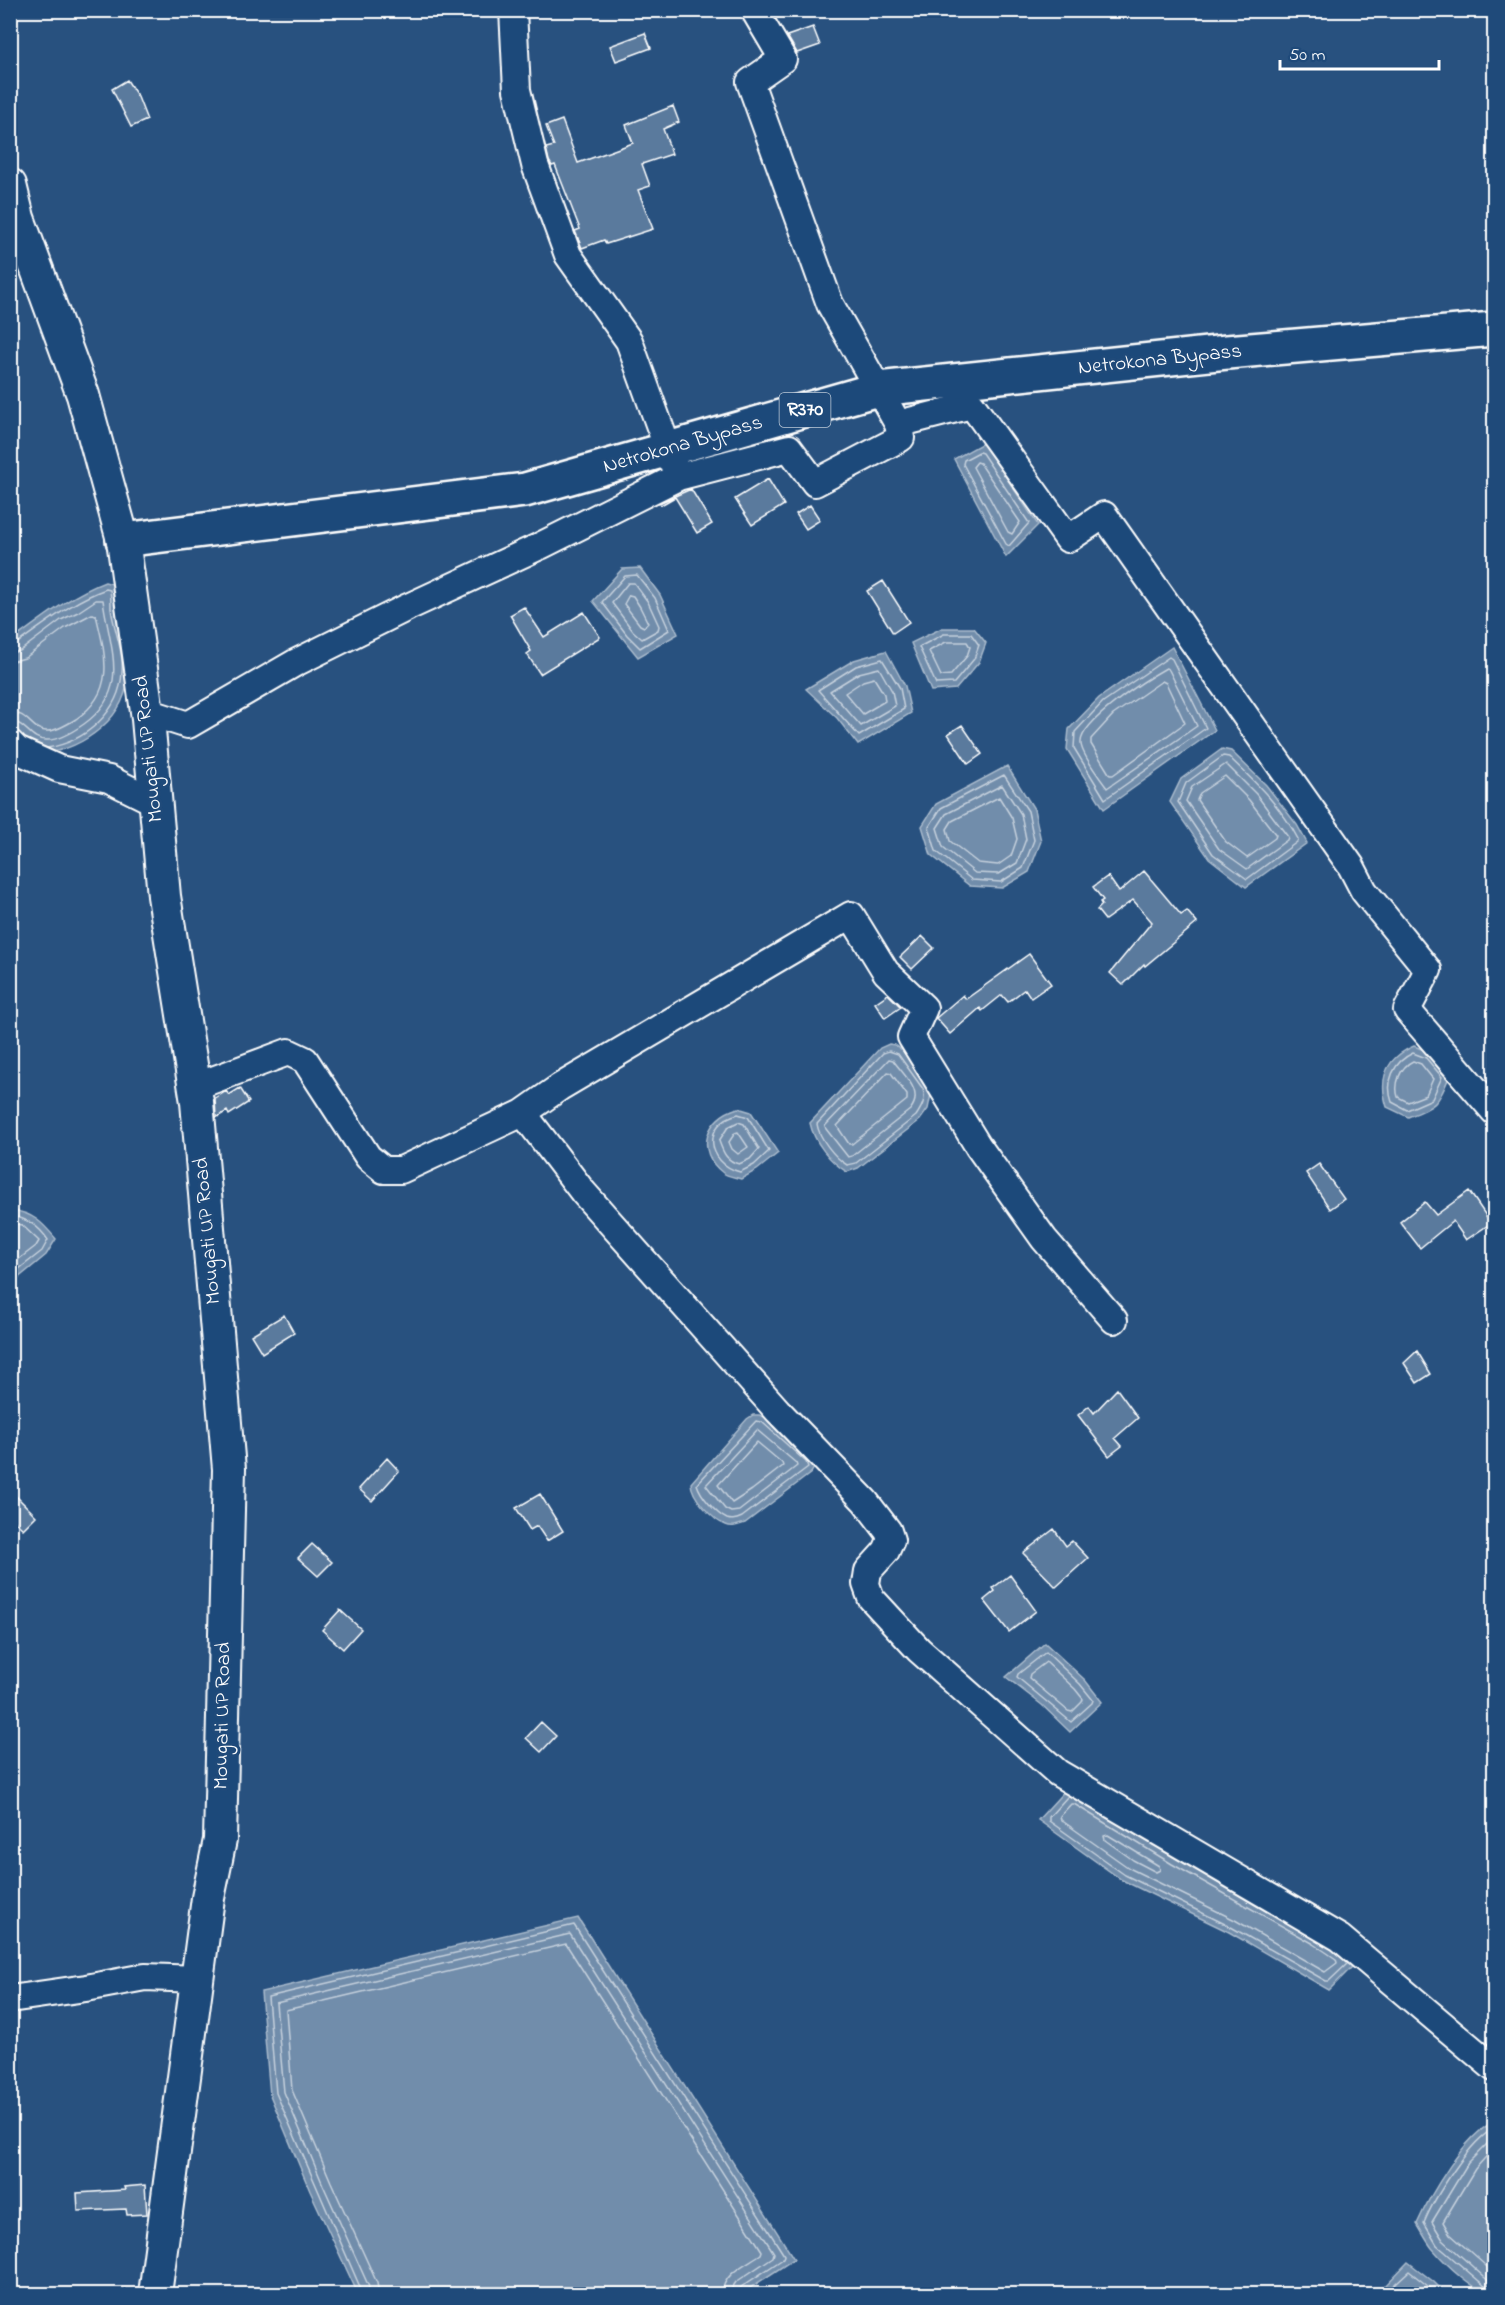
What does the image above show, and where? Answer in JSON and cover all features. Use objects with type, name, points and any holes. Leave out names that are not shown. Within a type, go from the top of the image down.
[{"type":"main road","name":"Netrokona Bypass","points":[[123,540],[525,490],[673,463],[878,389],[1227,352],[1494,329]]},
{"type":"street","points":[[513,10],[517,90],[535,165],[568,255],[629,341],[673,463]]},
{"type":"street","points":[[148,719],[160,716],[188,725],[295,663],[408,607],[540,546],[673,463],[789,448],[816,483],[901,438],[898,424],[830,304],[750,82],[783,59],[754,10]]},
{"type":"street","name":"Mougati UP Road","points":[[10,185],[18,218],[83,395],[123,540],[148,719],[164,896],[194,1087],[230,1469],[220,1840],[208,1898],[155,2295]]},
{"type":"street","points":[[898,424],[972,405],[1068,539],[1104,515],[1345,856],[1364,891],[1428,970],[1407,1010],[1494,1111]]},
{"type":"street","points":[[10,743],[17,750],[59,769],[109,779],[155,802]]},
{"type":"street","points":[[194,1087],[288,1052],[305,1060],[368,1157],[384,1170],[401,1170],[523,1113],[590,1069],[851,915],[886,972],[924,1008],[911,1037],[978,1146],[1044,1239],[1114,1320]]},
{"type":"street","points":[[523,1113],[583,1192],[778,1411],[865,1501],[888,1531],[891,1540],[886,1551],[868,1571],[866,1584],[871,1598],[919,1650],[1058,1773],[1340,1938],[1494,2068]]},
{"type":"street","points":[[10,1999],[145,1977],[197,1979]]},
{"type":"water","points":[[983,443],[1038,525],[1006,557],[954,459]]},
{"type":"water","points":[[640,568],[660,595],[678,634],[638,657],[593,601],[622,569]]},
{"type":"water","points":[[105,582],[116,585],[127,651],[126,688],[112,717],[101,728],[74,745],[43,754],[11,732],[11,641],[68,601]]},
{"type":"water","points":[[942,628],[974,628],[986,643],[979,662],[956,689],[931,691],[911,643]]},
{"type":"water","points":[[1172,647],[1215,730],[1104,809],[1067,749],[1069,729],[1099,698]]},
{"type":"water","points":[[886,651],[905,686],[911,713],[858,745],[837,718],[806,689],[854,660]]},
{"type":"water","points":[[1222,749],[1231,751],[1266,785],[1297,825],[1307,843],[1246,887],[1209,858],[1170,802],[1181,779]]},
{"type":"water","points":[[1007,766],[1034,809],[1041,841],[1029,872],[1002,888],[970,886],[931,855],[922,826],[936,804]]},
{"type":"water","points":[[889,1044],[902,1050],[929,1086],[931,1094],[928,1109],[920,1120],[858,1168],[847,1172],[824,1151],[810,1123],[880,1048]]},
{"type":"water","points":[[1414,1046],[1429,1052],[1450,1075],[1435,1103],[1408,1117],[1387,1107],[1383,1087],[1384,1078],[1391,1063],[1404,1051]]},
{"type":"water","points":[[738,1108],[751,1112],[778,1153],[757,1170],[741,1179],[725,1174],[714,1164],[707,1145],[708,1136],[718,1119]]},
{"type":"water","points":[[11,1210],[25,1213],[36,1219],[56,1239],[46,1255],[11,1284]]},
{"type":"water","points":[[753,1415],[765,1417],[812,1459],[815,1466],[811,1473],[745,1523],[729,1526],[715,1519],[704,1507],[691,1483]]},
{"type":"water","points":[[1045,1643],[1085,1680],[1102,1702],[1070,1732],[1042,1705],[1006,1677]]},
{"type":"water","points":[[1070,1785],[1360,1959],[1329,1990],[1229,1932],[1122,1880],[1038,1820]]},
{"type":"water","points":[[578,1918],[794,2259],[741,2294],[358,2294],[310,2191],[270,2095],[261,1992]]},
{"type":"water","points":[[1494,2122],[1494,2294],[1479,2289],[1452,2269],[1432,2248],[1417,2224],[1439,2182],[1460,2152],[1483,2129]]},
{"type":"water","points":[[1408,2262],[1446,2294],[1373,2294],[1384,2287]]},
{"type":"building","points":[[813,27],[820,45],[797,53],[787,36]]},
{"type":"building","points":[[645,33],[651,48],[616,61],[610,46]]},
{"type":"building","points":[[127,80],[138,97],[147,120],[131,127],[112,89]]},
{"type":"building","points":[[673,106],[679,122],[663,129],[672,154],[642,164],[650,186],[638,190],[653,229],[606,244],[604,240],[582,248],[575,231],[580,229],[555,165],[552,166],[549,161],[546,148],[554,146],[546,126],[562,120],[578,163],[633,143],[626,125]]},
{"type":"building","points":[[768,479],[784,505],[752,525],[735,499]]},
{"type":"building","points":[[691,489],[712,524],[697,533],[675,497],[661,505],[659,503]]},
{"type":"building","points":[[810,505],[820,520],[806,529],[796,514]]},
{"type":"building","points":[[883,581],[909,622],[893,633],[867,591]]},
{"type":"building","points":[[524,607],[544,637],[584,612],[600,637],[540,674],[527,654],[531,651],[510,615]]},
{"type":"building","points":[[962,725],[982,754],[968,764],[948,734]]},
{"type":"building","points":[[1144,871],[1181,915],[1187,911],[1197,923],[1145,966],[1144,964],[1123,985],[1110,973],[1152,922],[1133,900],[1105,920],[1097,910],[1103,900],[1093,887],[1108,876],[1119,892]]},
{"type":"building","points":[[922,936],[934,948],[912,969],[900,957]]},
{"type":"building","points":[[1029,954],[1051,984],[1031,998],[1025,989],[1008,1002],[1002,995],[982,1011],[980,1008],[950,1034],[936,1018],[963,995],[966,999]]},
{"type":"building","points":[[888,994],[901,1007],[885,1018],[875,1003]]},
{"type":"building","points":[[240,1088],[249,1102],[229,1115],[227,1111],[216,1118],[215,1098],[226,1091],[229,1095]]},
{"type":"building","points":[[1319,1164],[1344,1199],[1330,1209],[1306,1173]]},
{"type":"building","points":[[1469,1191],[1491,1223],[1466,1240],[1453,1221],[1420,1248],[1400,1222],[1425,1202],[1436,1215]]},
{"type":"building","points":[[284,1315],[294,1333],[262,1353],[251,1335]]},
{"type":"building","points":[[1417,1351],[1431,1374],[1417,1383],[1404,1363]]},
{"type":"building","points":[[1117,1389],[1138,1418],[1115,1438],[1122,1446],[1109,1456],[1078,1415],[1089,1406],[1094,1413]]},
{"type":"building","points":[[387,1458],[399,1471],[372,1501],[359,1489]]},
{"type":"building","points":[[10,1490],[36,1516],[23,1529],[10,1517]]},
{"type":"building","points":[[540,1494],[563,1531],[547,1541],[537,1526],[530,1530],[516,1508]]},
{"type":"building","points":[[1054,1529],[1066,1546],[1072,1541],[1088,1558],[1056,1587],[1023,1553]]},
{"type":"building","points":[[312,1544],[332,1562],[318,1576],[298,1558]]},
{"type":"building","points":[[1010,1575],[1036,1611],[1009,1632],[984,1600],[995,1591],[993,1588]]},
{"type":"building","points":[[340,1610],[361,1629],[343,1649],[322,1630]]},
{"type":"building","points":[[541,1722],[556,1736],[541,1752],[526,1738]]},
{"type":"building","points":[[145,2185],[147,2214],[127,2215],[126,2209],[78,2211],[77,2193],[125,2190],[124,2187]]}]
